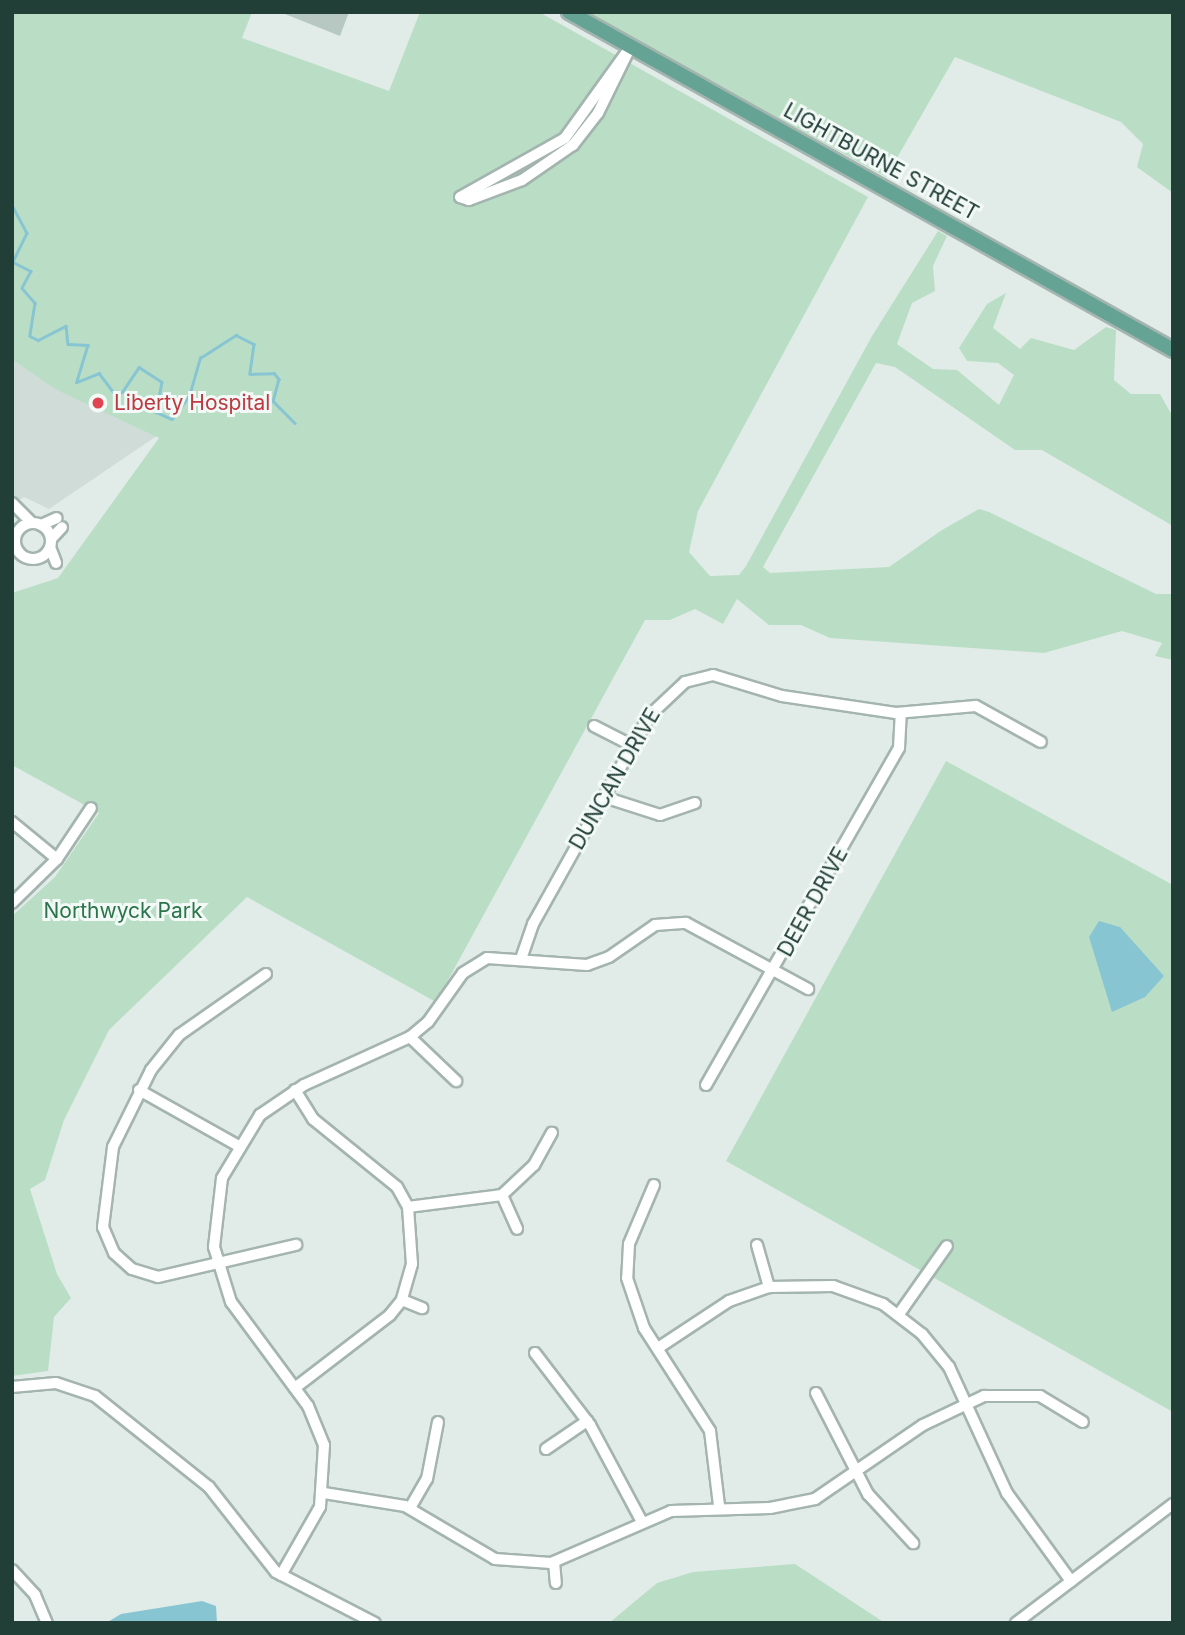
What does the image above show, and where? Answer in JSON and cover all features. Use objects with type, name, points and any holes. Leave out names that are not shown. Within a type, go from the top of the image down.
[{"type":"main road","name":"LIGHTBURNE STREET","points":[[569,12],[1173,350]]},
{"type":"street","points":[[569,142],[460,197],[469,200],[522,180],[569,142],[631,46]]},
{"type":"street","points":[[12,503],[37,524],[50,543],[51,566],[36,558],[23,556],[12,562]]},
{"type":"street","points":[[12,522],[15,541],[23,556]]},
{"type":"street","points":[[15,541],[37,524],[60,522],[50,543],[36,558]]},
{"type":"street","name":"DUNCAN DRIVE","points":[[523,956],[533,924],[661,700],[698,677],[797,699],[901,713],[976,706],[1041,742]]},
{"type":"street","name":"DEER DRIVE","points":[[706,1085],[775,970],[899,748],[901,713]]},
{"type":"street","points":[[594,726],[633,746]]},
{"type":"street","points":[[604,797],[646,814],[671,814],[695,803]]},
{"type":"street","points":[[12,903],[57,859],[91,808]]},
{"type":"street","points":[[12,822],[57,859]]},
{"type":"street","points":[[281,1575],[324,1493],[324,1445],[296,1388],[241,1319],[217,1266],[216,1202],[237,1145],[260,1115],[295,1090],[410,1037],[473,964],[523,956],[587,965],[671,922],[701,929],[808,989]]},
{"type":"street","points":[[266,974],[179,1035],[139,1090],[104,1182],[106,1236],[114,1253],[148,1276],[217,1266],[296,1245]]},
{"type":"street","points":[[410,1037],[456,1081]]},
{"type":"street","points":[[139,1090],[237,1145]]},
{"type":"street","points":[[295,1090],[313,1119],[389,1176],[408,1207],[412,1264],[402,1300],[296,1388]]},
{"type":"street","points":[[408,1207],[502,1195],[534,1165],[552,1133]]},
{"type":"street","points":[[654,1185],[626,1267],[638,1317],[710,1432],[719,1506]]},
{"type":"street","points":[[502,1195],[517,1229]]},
{"type":"street","points":[[757,1245],[769,1287]]},
{"type":"street","points":[[899,1314],[947,1247]]},
{"type":"street","points":[[658,1348],[729,1301],[769,1287],[833,1286],[899,1314],[936,1350],[966,1404],[1007,1493],[1071,1581]]},
{"type":"street","points":[[402,1300],[422,1308]]},
{"type":"street","points":[[536,1353],[587,1421],[641,1520]]},
{"type":"street","points":[[12,1387],[66,1384],[94,1396],[209,1486],[281,1575],[375,1623]]},
{"type":"street","points":[[816,1393],[856,1476],[914,1543]]},
{"type":"street","points":[[324,1493],[410,1508],[481,1554],[522,1564],[554,1562],[590,1551],[641,1520],[719,1506],[800,1503],[856,1476],[923,1425],[966,1404],[1025,1393],[1049,1399],[1083,1422]]},
{"type":"street","points":[[546,1449],[587,1421]]},
{"type":"street","points":[[410,1508],[427,1479],[438,1422]]},
{"type":"street","points":[[1016,1623],[1173,1504]]},
{"type":"street","points":[[554,1562],[556,1583]]},
{"type":"street","points":[[12,1570],[35,1595],[47,1623]]},
{"type":"street","points":[[341,1623],[348,1611]]},
{"type":"shaded area","name":"Liberty Hospital","points":[[12,295],[192,412],[49,509],[24,497],[12,505]]},
{"type":"green space","name":"Northwyck Park","points":[[12,12],[252,12],[242,38],[389,91],[420,12],[539,12],[868,197],[698,511],[689,552],[710,576],[739,575],[746,566],[872,336],[938,231],[947,236],[933,266],[935,291],[912,303],[897,344],[933,369],[957,370],[999,405],[1014,375],[998,363],[967,361],[959,348],[987,304],[1006,293],[993,328],[1020,349],[1031,338],[1074,350],[1106,327],[1116,330],[1114,380],[1131,394],[1160,394],[1173,417],[1173,526],[1042,450],[1015,450],[895,367],[876,363],[763,567],[770,573],[889,567],[942,530],[979,509],[1156,594],[1173,594],[1173,660],[1155,656],[1162,643],[1122,631],[1044,653],[830,638],[801,625],[769,625],[737,599],[723,624],[695,609],[670,620],[645,620],[436,1002],[247,897],[109,1030],[64,1120],[45,1180],[30,1189],[57,1274],[71,1298],[54,1317],[48,1371],[12,1376],[12,916],[55,877],[99,813],[12,765],[12,593],[58,578],[159,438],[55,389],[12,359]]},
{"type":"green space","points":[[584,12],[1173,12],[1173,193],[1137,167],[1143,144],[1121,122],[955,57],[886,177]]},
{"type":"green space","points":[[946,761],[1173,885],[1173,1412],[726,1161]]},
{"type":"green space","points":[[795,1564],[885,1623],[609,1623],[657,1583],[693,1572]]},
{"type":"water","points":[[1099,921],[1120,927],[1164,976],[1145,997],[1112,1012],[1089,937]]},
{"type":"water","points":[[202,1601],[216,1606],[217,1623],[106,1623],[121,1614]]},
{"type":"building","points":[[280,12],[349,12],[340,36]]},
{"type":"waterway","points":[[12,205],[27,233],[13,262],[31,271],[22,288],[35,303],[30,336],[38,340],[66,326],[68,344],[88,345],[77,382],[99,373],[114,393],[122,392],[139,367],[162,382],[156,412],[172,419],[189,396],[200,358],[236,335],[254,344],[250,374],[274,373],[279,379],[273,401],[295,423]]},
{"type":"place","name":"Liberty Hospital","points":[[98,403]]}]
